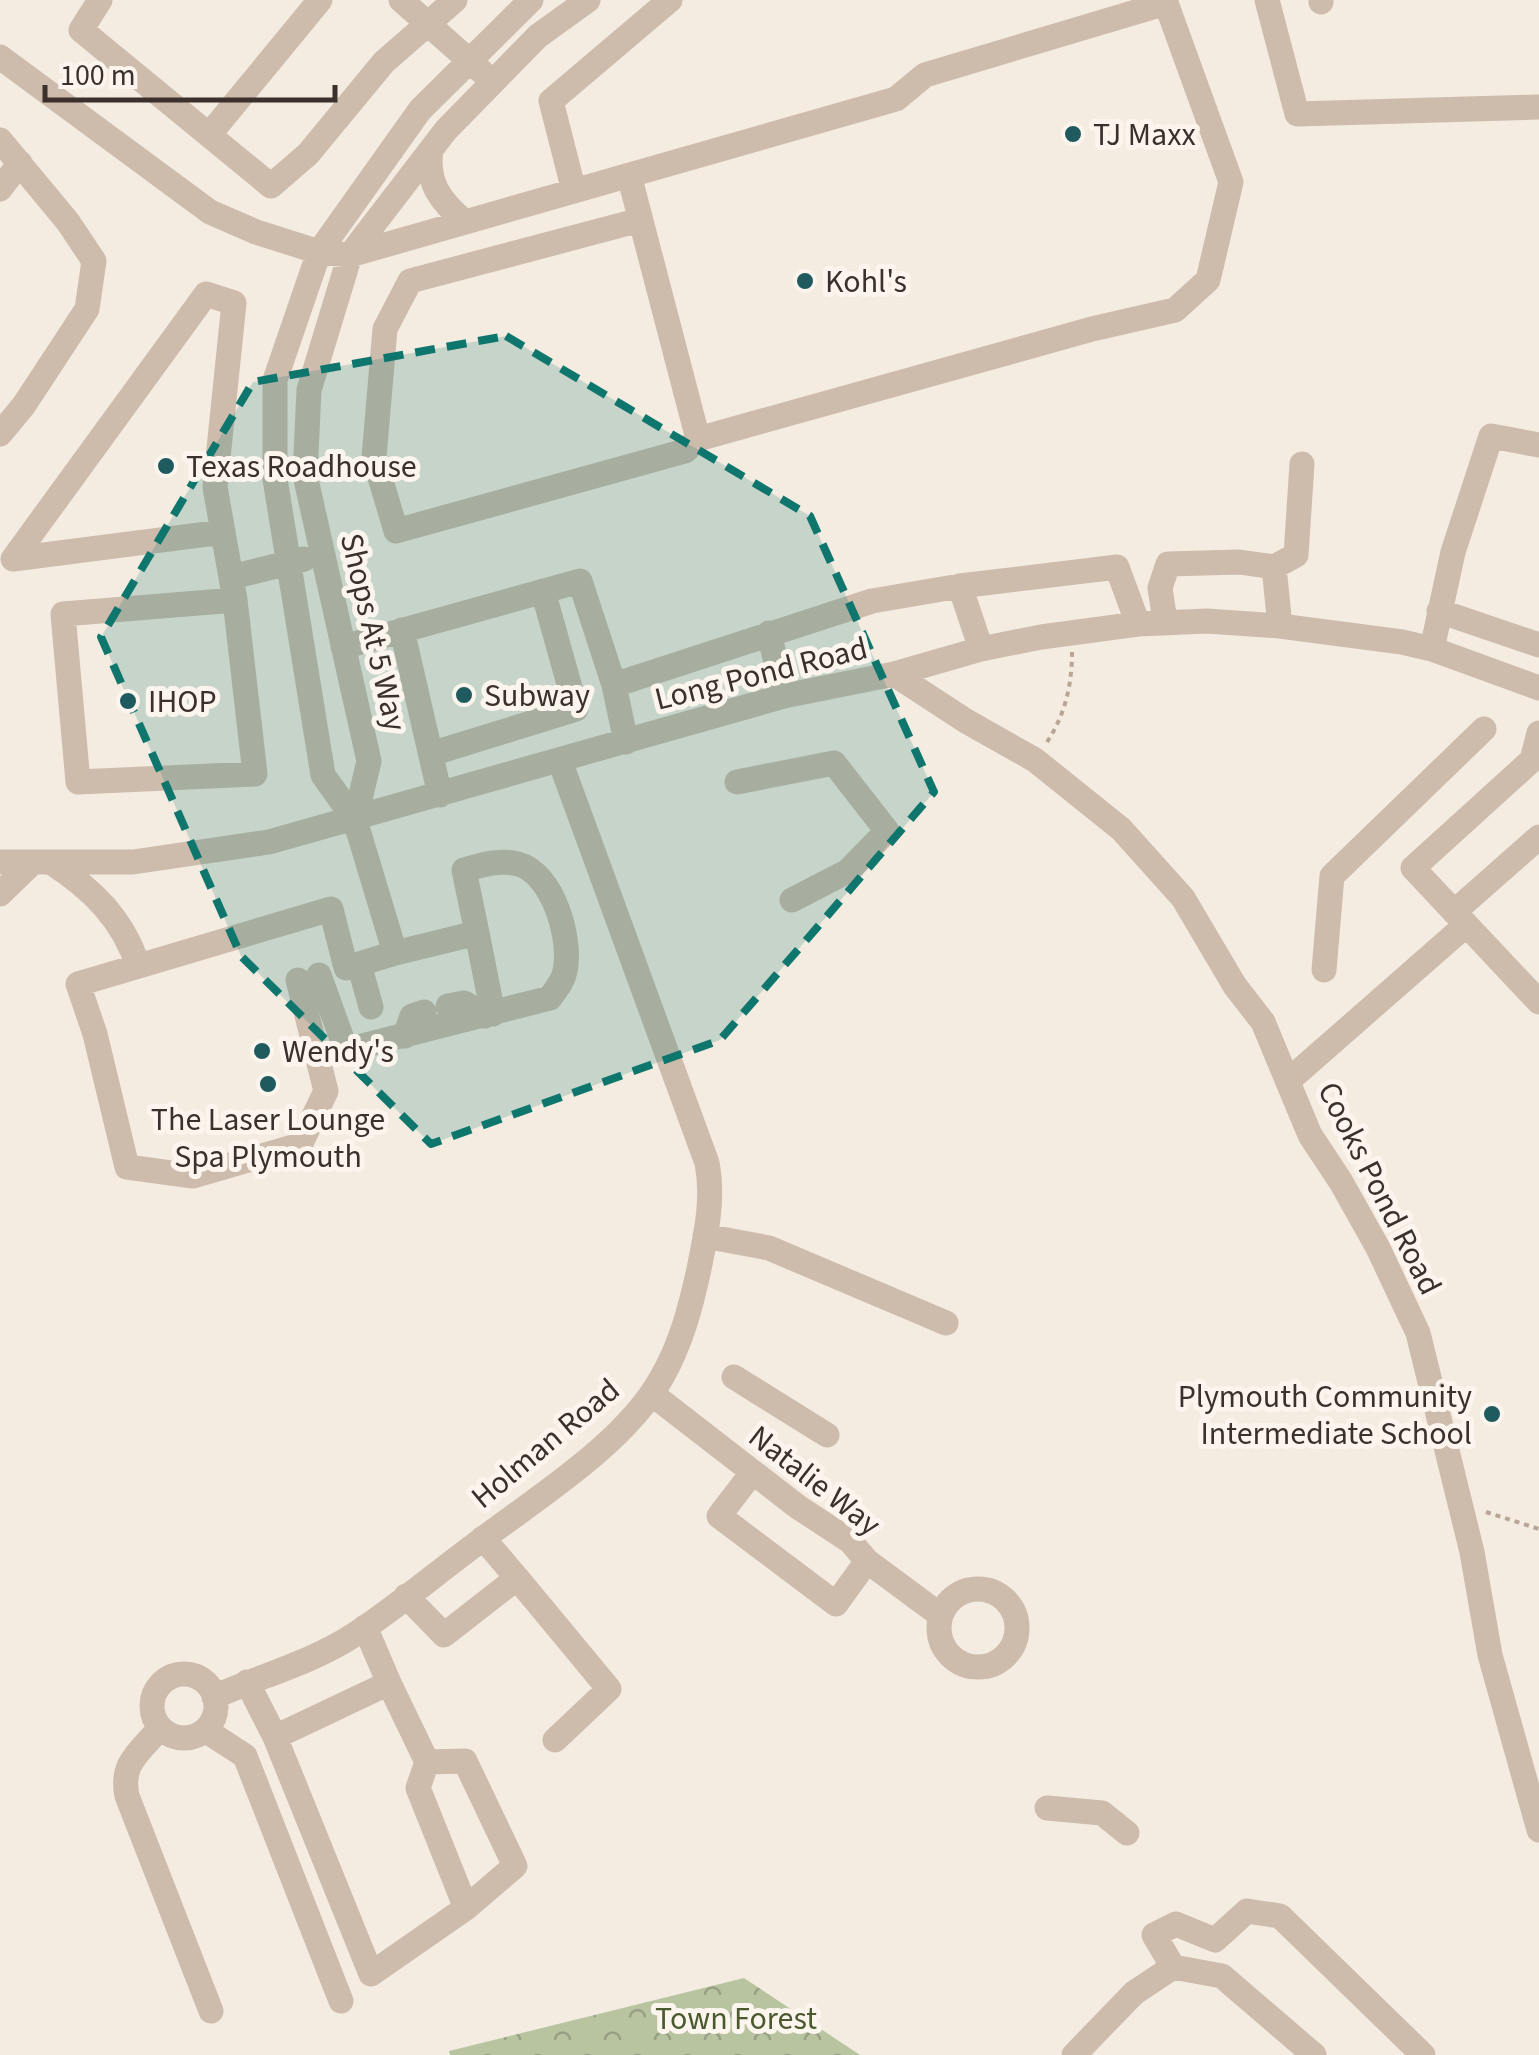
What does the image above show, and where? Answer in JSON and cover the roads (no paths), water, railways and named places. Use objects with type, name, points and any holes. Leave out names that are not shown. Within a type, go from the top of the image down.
[{"type":"street","points":[[100,0],[81,30],[270,186],[308,154],[384,62],[455,0]]},
{"type":"street","points":[[209,135],[320,0]]},
{"type":"street","points":[[401,0],[493,82]]},
{"type":"street","name":"Shops At 5 Way","points":[[354,820],[323,775],[275,480],[275,380],[319,252],[420,110],[531,0]]},
{"type":"street","name":"Shops At 5 Way","points":[[354,820],[369,761],[305,475],[309,390],[350,255],[430,150],[493,82],[538,36],[588,0]]},
{"type":"street","points":[[574,191],[551,101],[670,0]]},
{"type":"street","points":[[1268,0],[1297,114],[1539,108]]},
{"type":"street","points":[[0,57],[210,212],[319,252],[350,255],[896,99],[925,75],[1119,8],[1166,4],[1232,182],[1208,280],[1175,310],[1092,329],[698,438],[685,451],[396,531],[374,456],[386,328],[410,281],[640,220]]},
{"type":"street","points":[[0,140],[68,222],[94,261],[87,310],[0,434]]},
{"type":"street","points":[[430,150],[428,170],[432,184],[447,207],[466,222]]},
{"type":"street","points":[[0,189],[20,162]]},
{"type":"street","points":[[629,175],[698,438]]},
{"type":"street","points":[[223,532],[13,560],[206,294],[234,304],[215,487],[233,588],[255,774],[78,782],[63,614],[233,588],[288,562],[323,556]]},
{"type":"street","points":[[1432,649],[1453,552],[1491,436],[1539,445]]},
{"type":"street","points":[[1166,621],[1160,588],[1168,564],[1238,562],[1274,567],[1296,555],[1302,464]]},
{"type":"street","points":[[614,685],[872,601],[1117,567],[1138,624]]},
{"type":"street","points":[[1274,567],[1280,626]]},
{"type":"street","points":[[344,646],[580,581],[614,685],[626,742]]},
{"type":"street","points":[[960,586],[981,649]]},
{"type":"street","points":[[430,754],[576,709],[543,591]]},
{"type":"street","points":[[1439,611],[1539,645]]},
{"type":"street","name":"Long Pond Road","points":[[0,862],[132,862],[268,842],[784,696],[894,674],[981,649],[1138,624],[1166,621],[1280,626],[1432,649],[1539,688]]},
{"type":"street","points":[[402,630],[440,795]]},
{"type":"street","points":[[769,633],[784,696]]},
{"type":"street","name":"Cooks Pond Road","points":[[894,674],[1035,760],[1121,830],[1182,898],[1234,986],[1263,1022],[1310,1136],[1368,1232],[1418,1333],[1461,1504],[1490,1655],[1539,1830]]},
{"type":"street","points":[[520,726],[530,770]]},
{"type":"street","points":[[1324,970],[1332,876],[1484,730]]},
{"type":"street","points":[[1539,733],[1532,760],[1413,868],[1539,1002]]},
{"type":"street","name":"Holman Road","points":[[214,1696],[314,1656],[365,1627],[591,1455],[652,1394],[684,1328],[705,1236],[710,1181],[696,1128],[560,761]]},
{"type":"street","points":[[737,782],[834,763],[887,831],[848,871],[792,900]]},
{"type":"street","points":[[354,820],[394,953]]},
{"type":"street","points":[[1288,1081],[1460,918],[1539,837]]},
{"type":"street","points":[[0,894],[42,862],[98,897],[130,942],[138,966]]},
{"type":"street","points":[[346,1050],[489,1015],[550,998],[565,974],[567,954],[552,894],[539,874],[519,864],[492,862],[464,870],[489,1015]]},
{"type":"street","points":[[346,1050],[300,1145],[193,1176],[127,1168],[95,1034],[78,984],[330,909],[346,968],[476,934]]},
{"type":"street","points":[[359,964],[371,1007]]},
{"type":"street","points":[[326,1092],[308,978],[346,1050]]},
{"type":"street","points":[[405,1036],[412,1016],[436,1009],[464,1003],[489,1015]]},
{"type":"street","points":[[705,1236],[769,1248],[946,1323]]},
{"type":"street","points":[[734,1377],[827,1435]]},
{"type":"street","name":"Natalie Way","points":[[652,1394],[798,1508],[850,1541],[867,1561],[940,1615]]},
{"type":"street","points":[[752,1472],[719,1516],[836,1604],[867,1561]]},
{"type":"street","points":[[483,1538],[608,1690],[554,1740]]},
{"type":"street","points":[[406,1596],[444,1635],[517,1578]]},
{"type":"street","points":[[365,1627],[427,1762],[418,1788],[466,1908]]},
{"type":"street","points":[[193,1676],[209,1687],[214,1696],[214,1715],[205,1730],[186,1738],[172,1736],[160,1728],[152,1703],[158,1688],[170,1678],[193,1676]]},
{"type":"street","points":[[247,1682],[275,1737],[371,1974],[466,1908],[515,1866],[464,1761],[427,1762]]},
{"type":"street","points":[[275,1737],[389,1683]]},
{"type":"street","points":[[160,1728],[126,1767],[123,1778],[211,2011]]},
{"type":"street","points":[[205,1730],[245,1756],[341,2002]]},
{"type":"street","points":[[1047,1808],[1102,1813],[1127,1833]]},
{"type":"street","points":[[1173,1967],[1154,1935],[1176,1924],[1215,1940],[1247,1911],[1280,1916],[1424,2055]]},
{"type":"street","points":[[1074,2055],[1134,1993],[1173,1967],[1222,1976],[1314,2055]]},
{"type":"place","name":"TJ Maxx","points":[[1073,134]]},
{"type":"place","name":"Kohl's","points":[[805,281]]},
{"type":"place","name":"Texas Roadhouse","points":[[166,466]]},
{"type":"place","name":"Subway","points":[[464,695]]},
{"type":"place","name":"IHOP","points":[[128,701]]},
{"type":"place","name":"Wendy's","points":[[262,1051]]},
{"type":"place","name":"The Laser Lounge Spa Plymouth","points":[[268,1084]]},
{"type":"place","name":"Plymouth Community Intermediate School","points":[[1492,1414]]},
{"type":"park label","name":"Town Forest","points":[[736,2018]]}]
